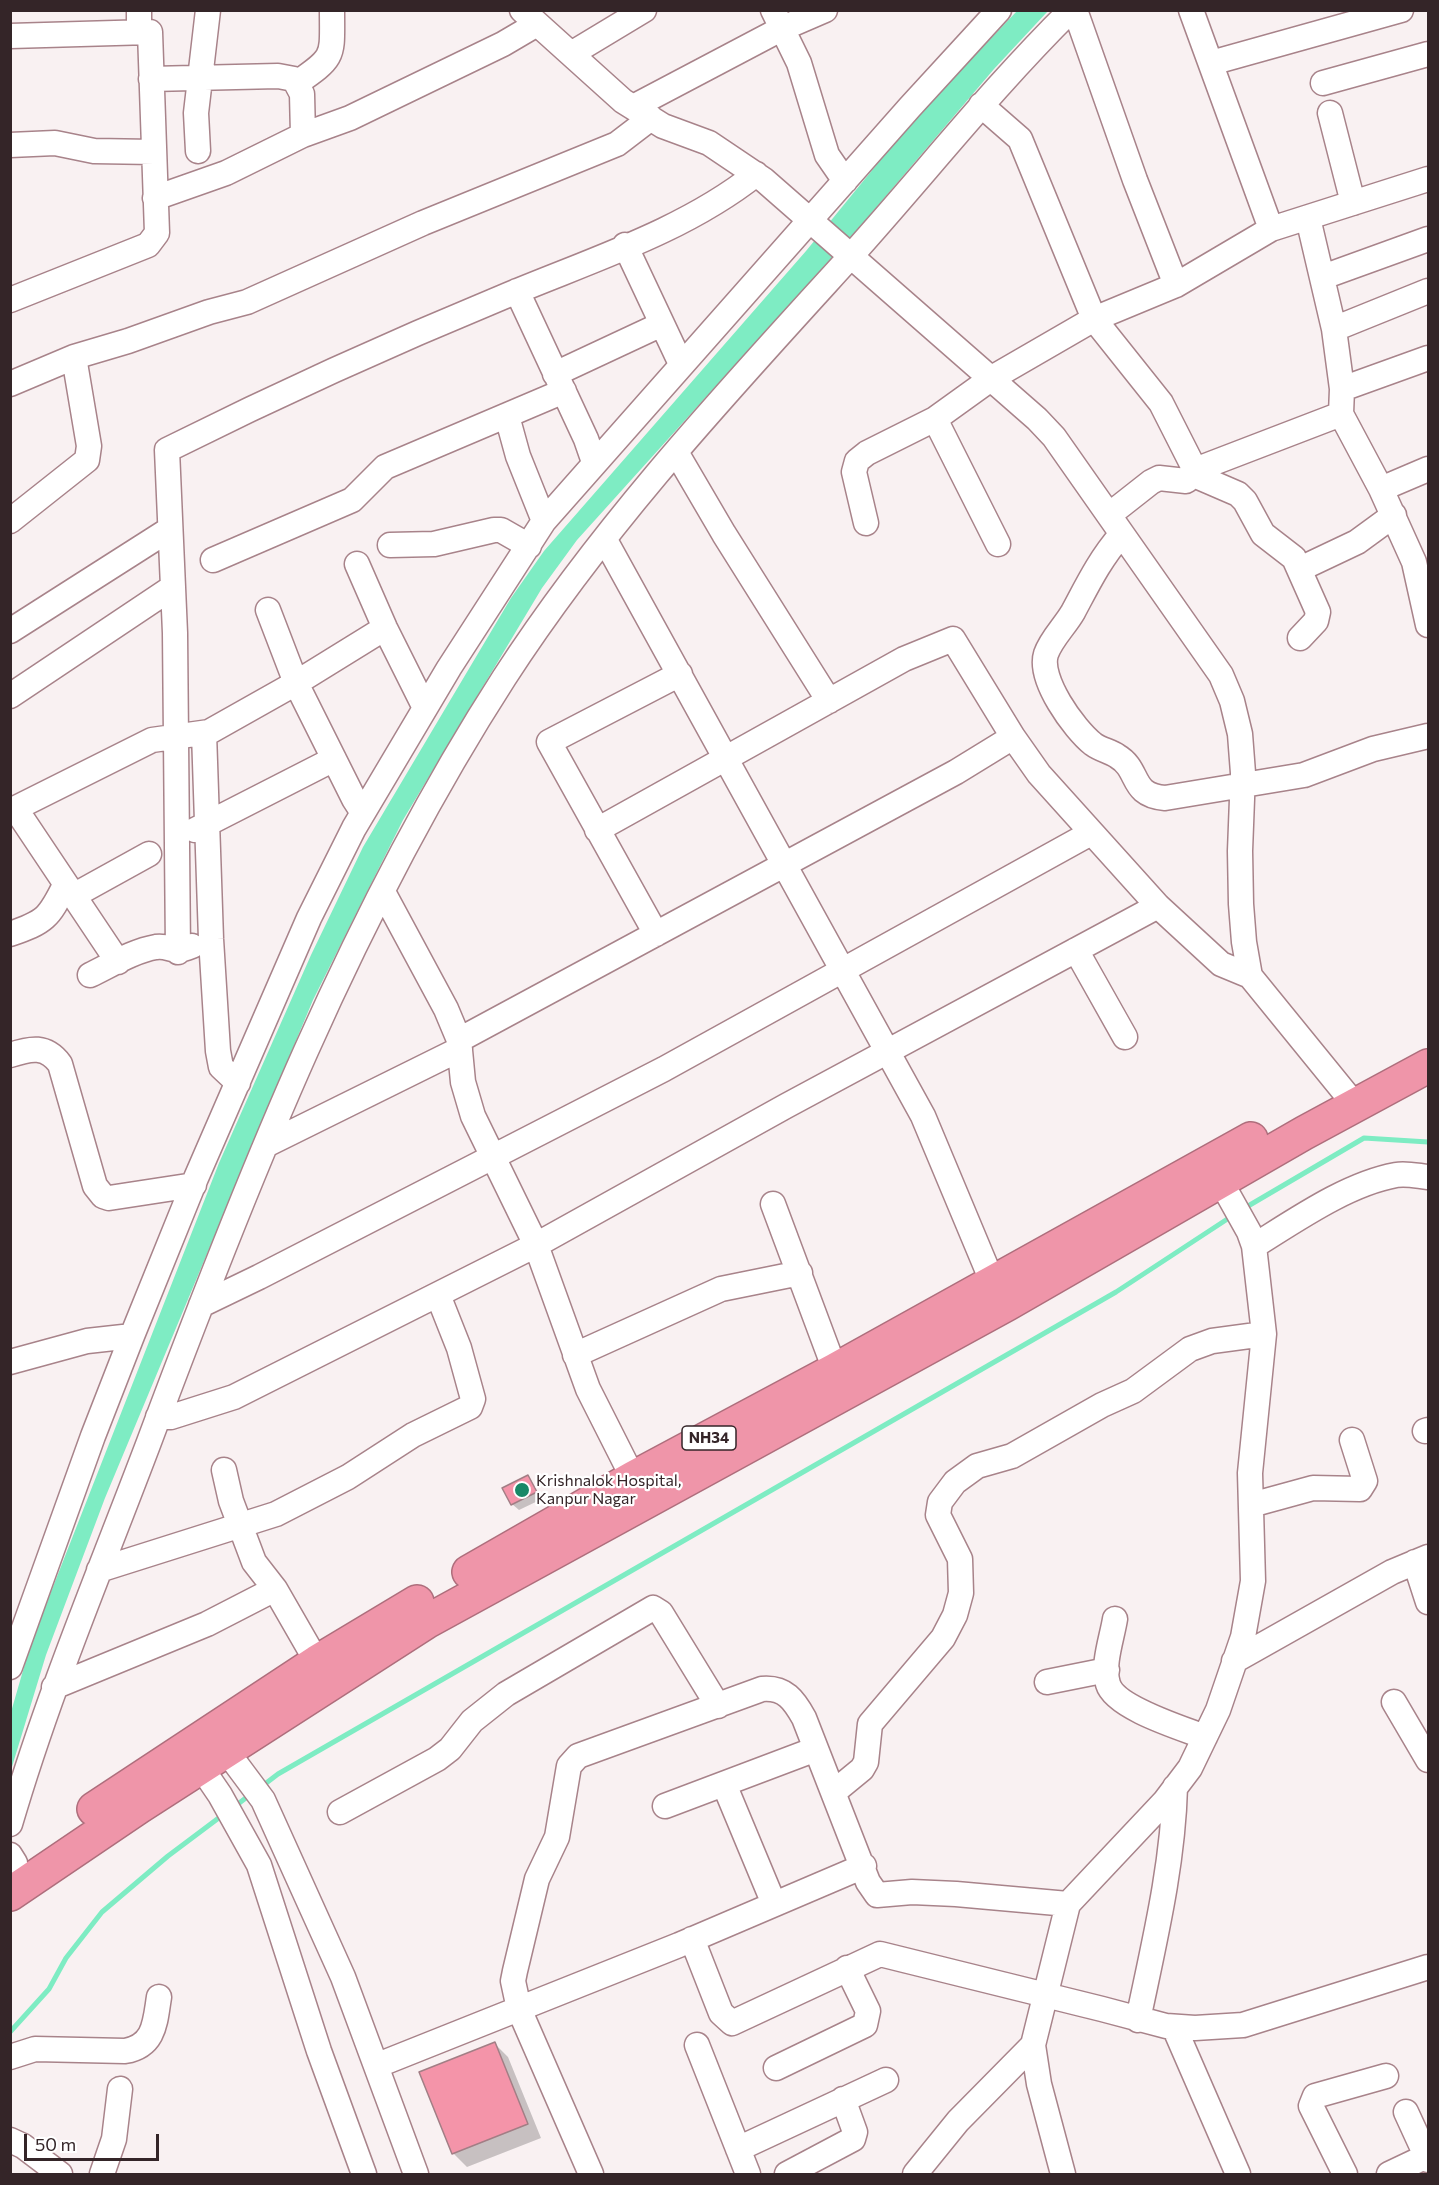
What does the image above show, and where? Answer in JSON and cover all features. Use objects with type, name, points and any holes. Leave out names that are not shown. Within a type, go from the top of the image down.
[{"type":"highway","name":"NH34","points":[[12,1869],[214,1754],[436,1616],[999,1293],[1348,1097],[1428,1045]]},
{"type":"highway","name":"NH34","points":[[214,1754],[317,1662],[633,1478],[835,1370],[999,1293],[1227,1192],[1348,1097],[1428,1066]]},
{"type":"street","points":[[198,151],[196,113],[208,10]]},
{"type":"street","points":[[297,83],[330,57],[332,10]]},
{"type":"street","points":[[571,54],[644,10]]},
{"type":"street","points":[[10,384],[74,357],[128,341],[209,312],[247,302],[412,227],[617,144],[642,113],[776,20],[825,10]]},
{"type":"street","points":[[10,1824],[54,1687],[201,1305],[301,1063],[383,892],[448,771],[504,678],[565,589],[676,452],[848,251],[981,105],[1073,10],[1176,285]]},
{"type":"street","points":[[1191,10],[1271,229]]},
{"type":"street","points":[[1211,63],[1357,16],[1401,10]]},
{"type":"street","points":[[10,1667],[93,1436],[132,1336],[309,918],[363,813],[425,708],[544,521],[681,364],[814,222],[845,181],[996,12]]},
{"type":"street","points":[[155,198],[226,173],[303,135],[350,118],[503,44],[530,17],[642,113],[709,143],[756,174],[848,251],[992,378],[1054,437],[1221,675],[1232,701],[1240,734],[1241,904],[1250,976]]},
{"type":"street","points":[[776,20],[805,79],[823,145],[845,181]]},
{"type":"street","points":[[10,36],[139,21],[150,32],[157,232],[148,245],[10,300]]},
{"type":"street","points":[[1323,83],[1428,54]]},
{"type":"street","points":[[151,79],[287,77],[297,83],[302,94],[303,135]]},
{"type":"street","points":[[981,105],[1020,139],[1094,319],[1161,403],[1195,473],[1238,494],[1245,501],[1263,534],[1294,558],[1318,612],[1316,621],[1300,638]]},
{"type":"street","points":[[1330,113],[1353,203]]},
{"type":"street","points":[[10,145],[55,143],[94,151],[154,152]]},
{"type":"street","points":[[238,1083],[221,1067],[195,945],[177,837],[177,736],[167,450],[282,393],[625,246],[725,199],[756,174]]},
{"type":"street","points":[[866,523],[854,472],[857,461],[867,453],[935,419],[992,378],[1094,319],[1176,285],[1271,229],[1428,179]]},
{"type":"street","points":[[1308,218],[1334,329],[1342,389],[1341,414],[1394,515],[1419,574],[1423,609],[1428,625]]},
{"type":"street","points":[[1323,277],[1428,239]]},
{"type":"street","points":[[625,246],[681,364]]},
{"type":"street","points":[[517,291],[560,382],[594,462]]},
{"type":"street","points":[[1334,329],[1428,291]]},
{"type":"street","points":[[213,560],[352,500],[385,467],[507,416],[560,382],[663,324]]},
{"type":"street","points":[[10,521],[82,467],[87,459],[89,446],[74,357]]},
{"type":"street","points":[[1342,389],[1428,358]]},
{"type":"street","points":[[1341,414],[1195,473],[1186,481],[1159,478],[1115,525],[1072,614],[1046,654],[1045,672],[1048,683],[1081,733],[1094,745],[1123,760],[1143,792],[1149,796],[1165,798],[1311,773],[1372,749],[1428,736]]},
{"type":"street","points":[[507,416],[518,456],[544,521]]},
{"type":"street","points":[[935,419],[998,544]]},
{"type":"street","points":[[676,452],[724,534],[829,701]]},
{"type":"street","points":[[1381,489],[1428,469]]},
{"type":"street","points":[[1300,569],[1357,542],[1394,515]]},
{"type":"street","points":[[10,631],[170,529]]},
{"type":"street","points":[[390,545],[434,544],[494,530],[510,534],[529,546]]},
{"type":"street","points":[[605,540],[923,1116],[999,1293]]},
{"type":"street","points":[[357,564],[385,628],[425,708]]},
{"type":"street","points":[[10,696],[173,587]]},
{"type":"street","points":[[268,610],[296,683],[363,813]]},
{"type":"street","points":[[118,962],[13,810],[152,740],[204,733],[296,683],[385,628]]},
{"type":"street","points":[[597,830],[904,659],[953,639],[1013,737],[1039,774],[1158,906],[1221,964],[1250,976],[1348,1097]]},
{"type":"street","points":[[656,934],[549,742],[680,674]]},
{"type":"street","points":[[195,945],[207,824],[204,733]]},
{"type":"street","points":[[266,1145],[459,1044],[784,863],[956,772],[1013,737]]},
{"type":"street","points":[[177,837],[334,759]]},
{"type":"street","points":[[201,1305],[493,1158],[844,971],[1092,833]]},
{"type":"street","points":[[10,934],[36,926],[48,917],[69,890],[149,854]]},
{"type":"street","points":[[383,892],[446,1009],[459,1044],[463,1082],[473,1116],[536,1245],[588,1389],[633,1478]]},
{"type":"street","points":[[158,1417],[171,1417],[234,1397],[536,1245],[786,1106],[889,1053],[1158,906]]},
{"type":"street","points":[[90,975],[154,947],[195,945]]},
{"type":"street","points":[[1076,950],[1125,1037]]},
{"type":"street","points":[[10,1055],[41,1049],[49,1052],[60,1064],[95,1186],[103,1196],[109,1198],[194,1185]]},
{"type":"street","points":[[1252,1239],[1372,1182],[1398,1174],[1428,1177]]},
{"type":"street","points":[[1063,2175],[1039,2084],[1034,2045],[1068,1904],[1190,1768],[1218,1710],[1243,1637],[1253,1581],[1250,1473],[1260,1392],[1264,1334],[1252,1239],[1227,1192]]},
{"type":"street","points":[[773,1204],[801,1273],[835,1370]]},
{"type":"street","points":[[575,1355],[711,1293],[801,1273]]},
{"type":"street","points":[[99,1570],[276,1514],[348,1477],[413,1435],[470,1407],[473,1400],[459,1347],[438,1295]]},
{"type":"street","points":[[834,1792],[862,1769],[866,1762],[870,1724],[943,1638],[955,1616],[962,1593],[960,1559],[938,1515],[940,1502],[955,1482],[977,1466],[1012,1456],[1102,1404],[1133,1391],[1190,1349],[1212,1341],[1264,1334]]},
{"type":"street","points":[[10,1362],[87,1341],[132,1336]]},
{"type":"street","points":[[1251,1505],[1313,1488],[1360,1489],[1365,1481],[1352,1440]]},
{"type":"street","points":[[224,1470],[240,1526],[254,1562],[275,1589],[317,1662]]},
{"type":"street","points":[[1234,1661],[1421,1559],[1428,1602]]},
{"type":"street","points":[[54,1687],[207,1624],[275,1589]]},
{"type":"street","points":[[340,1812],[437,1759],[450,1749],[472,1721],[506,1694],[653,1608],[662,1613],[718,1706]]},
{"type":"street","points":[[1115,1619],[1107,1670],[1108,1685],[1124,1703],[1205,1737]]},
{"type":"street","points":[[1047,1682],[1107,1670]]},
{"type":"street","points":[[591,2175],[519,2009],[513,1981],[537,1879],[557,1837],[568,1766],[582,1754],[762,1689],[779,1690],[794,1701],[834,1792],[872,1891],[877,1895],[912,1892],[956,1893],[1068,1904]]},
{"type":"street","points":[[1394,1702],[1426,1751]]},
{"type":"street","points":[[665,1806],[816,1749]]},
{"type":"street","points":[[214,1754],[220,1795],[259,1865],[319,2051],[364,2175]]},
{"type":"street","points":[[214,1754],[263,1800],[344,1977],[417,2175]]},
{"type":"street","points":[[724,1784],[774,1904]]},
{"type":"street","points":[[1138,2020],[1163,1896],[1174,1818],[1175,1787]]},
{"type":"street","points":[[378,2065],[692,1939],[864,1866]]},
{"type":"street","points":[[692,1939],[721,2013],[724,2019],[732,2023],[880,1954],[1138,2020],[1174,2027],[1195,2028],[1243,2025],[1428,1967]]},
{"type":"street","points":[[776,2068],[865,2025],[868,2011],[847,1968]]},
{"type":"street","points":[[10,2057],[35,2049],[125,2051],[136,2049],[150,2038],[155,2026],[159,1996]]},
{"type":"street","points":[[1174,2027],[1238,2175]]},
{"type":"street","points":[[697,2045],[748,2175]]},
{"type":"street","points":[[915,2175],[957,2121],[1034,2045]]},
{"type":"street","points":[[1345,2175],[1311,2106],[1315,2096],[1386,2076]]},
{"type":"street","points":[[738,2149],[886,2080]]},
{"type":"street","points":[[102,2175],[114,2139],[120,2089]]},
{"type":"street","points":[[787,2175],[853,2139],[855,2132],[843,2099]]},
{"type":"street","points":[[1389,2175],[1428,2158],[1416,2122]]},
{"type":"street","points":[[10,2140],[23,2146],[60,2175]]},
{"type":"shaded area","points":[[1017,11],[1048,11],[994,69],[863,223],[577,540],[542,588],[403,820],[313,1000],[105,1498],[46,1655],[11,1770],[11,1712],[31,1643],[219,1163],[311,955],[363,847],[511,598],[544,551],[806,251],[914,119]]},
{"type":"building","points":[[528,1475],[537,1492],[511,1505],[502,1488]]},
{"type":"building","points":[[495,2042],[528,2124],[452,2154],[419,2072]]},
{"type":"waterway","points":[[1243,1209],[1364,1138],[1428,1142]]},
{"type":"waterway","points":[[261,1787],[278,1774],[1116,1292],[1232,1216]]},
{"type":"waterway","points":[[234,1807],[251,1794]]},
{"type":"waterway","points":[[10,2032],[49,1989],[66,1958],[102,1912],[168,1856],[224,1814]]},
{"type":"place","name":"Krishnalok Hospital, Kanpur Nagar","points":[[522,1490]]}]
